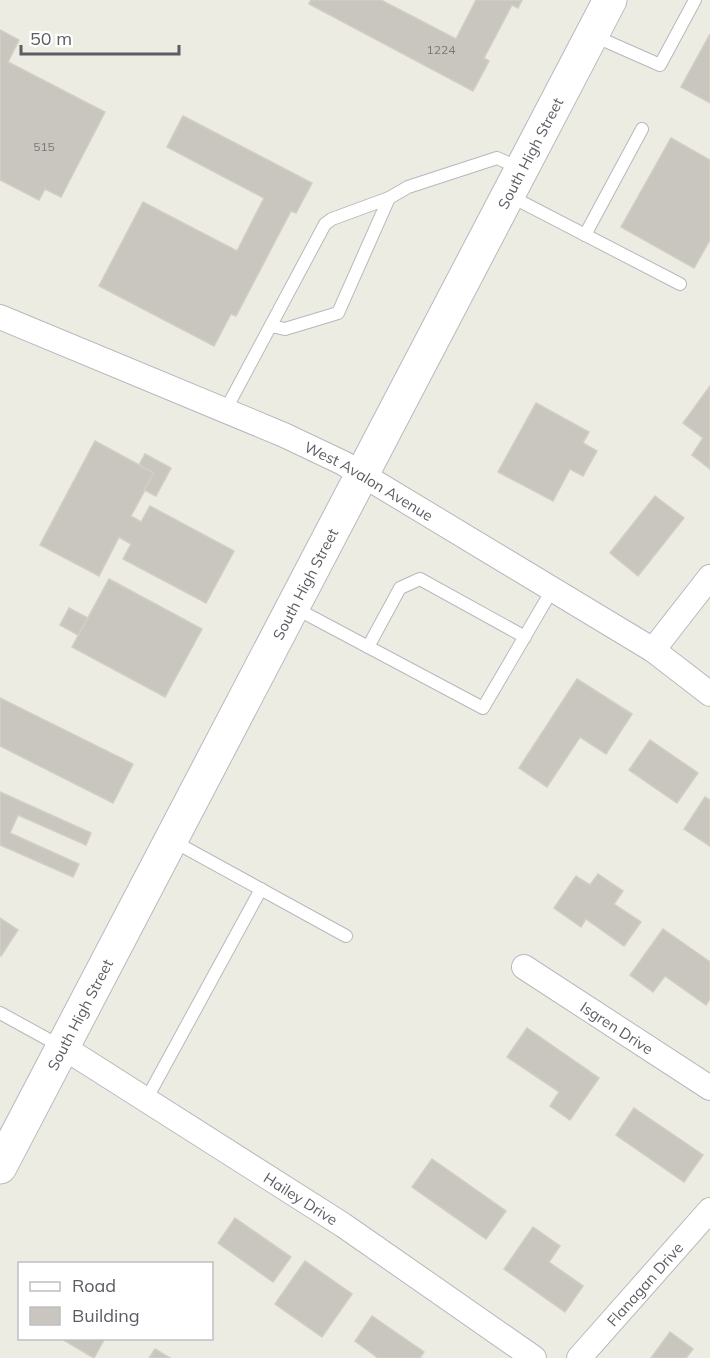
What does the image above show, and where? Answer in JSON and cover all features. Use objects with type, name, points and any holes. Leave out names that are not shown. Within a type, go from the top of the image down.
[{"type":"main road","name":"South High Street","points":[[0,1167],[610,0]]},
{"type":"street","name":"West Avalon Avenue","points":[[0,317],[306,445],[363,475],[653,650],[710,694]]},
{"type":"street","points":[[653,650],[710,577]]},
{"type":"street","name":"Isgren Drive","points":[[524,967],[710,1088]]},
{"type":"street","name":"Hailey Drive","points":[[63,1047],[351,1230],[534,1358]]},
{"type":"street","name":"Flanagan Drive","points":[[579,1358],[710,1210]]},
{"type":"lane","points":[[592,34],[660,65],[695,0]]},
{"type":"lane","points":[[585,235],[642,129]]},
{"type":"lane","points":[[225,411],[325,224],[332,219],[389,198],[408,187],[497,158],[516,182],[585,235],[680,284]]},
{"type":"lane","points":[[271,326],[285,329],[338,313],[389,198]]},
{"type":"lane","points":[[368,646],[400,588],[420,579],[525,637]]},
{"type":"lane","points":[[294,607],[483,708],[552,590]]},
{"type":"lane","points":[[172,840],[346,936]]},
{"type":"lane","points":[[146,1100],[261,889]]},
{"type":"lane","points":[[0,1013],[63,1047]]},
{"type":"building","points":[[311,0],[381,0],[456,39],[476,0],[522,0],[518,8],[512,5],[484,58],[489,61],[473,91],[309,4]]},
{"type":"building","points":[[0,30],[19,40],[8,62],[105,112],[61,197],[45,189],[39,200],[0,180]]},
{"type":"building","points":[[710,34],[710,103],[681,87]]},
{"type":"building","points":[[183,116],[312,183],[296,213],[291,211],[236,316],[231,314],[214,346],[99,286],[143,202],[237,251],[264,198],[167,147]]},
{"type":"building","points":[[671,138],[710,160],[710,240],[694,268],[621,227]]},
{"type":"building","points":[[710,386],[710,469],[692,455],[703,438],[683,423]]},
{"type":"building","points":[[536,403],[589,432],[583,443],[597,451],[583,476],[570,469],[553,501],[498,472]]},
{"type":"building","points":[[95,441],[154,473],[131,516],[141,522],[150,506],[234,551],[206,603],[123,559],[131,544],[119,537],[99,576],[40,545]]},
{"type":"building","points":[[145,454],[171,468],[156,496],[144,490],[154,473],[139,465]]},
{"type":"building","points":[[655,496],[684,518],[638,576],[610,553]]},
{"type":"building","points":[[109,579],[202,629],[165,697],[72,647]]},
{"type":"building","points":[[69,608],[88,618],[78,635],[60,625]]},
{"type":"building","points":[[577,679],[632,714],[606,754],[580,737],[547,787],[519,768]]},
{"type":"building","points":[[0,698],[133,764],[113,803],[0,746]]},
{"type":"building","points":[[650,740],[698,773],[677,803],[629,770]]},
{"type":"building","points":[[0,792],[91,833],[86,845],[18,815],[10,833],[79,864],[73,877],[0,845]]},
{"type":"building","points":[[705,797],[710,800],[710,846],[684,829]]},
{"type":"building","points":[[598,874],[623,891],[614,904],[641,922],[624,946],[586,919],[581,927],[554,908],[576,876],[590,885]]},
{"type":"building","points":[[0,918],[18,930],[1,956],[0,955]]},
{"type":"building","points":[[663,929],[710,962],[710,999],[706,1005],[665,976],[653,992],[630,975]]},
{"type":"building","points":[[527,1028],[599,1078],[570,1120],[550,1106],[559,1092],[507,1057]]},
{"type":"building","points":[[634,1108],[703,1155],[684,1182],[616,1135]]},
{"type":"building","points":[[432,1159],[506,1211],[486,1239],[412,1187]]},
{"type":"building","points":[[235,1218],[291,1257],[273,1282],[218,1243]]},
{"type":"building","points":[[533,1227],[560,1246],[549,1262],[583,1286],[565,1312],[504,1269]]},
{"type":"building","points":[[305,1261],[352,1294],[322,1337],[275,1304]]},
{"type":"building","points":[[372,1316],[424,1352],[420,1358],[378,1358],[355,1341]]},
{"type":"building","points":[[670,1332],[693,1349],[686,1358],[651,1358]]},
{"type":"building","points":[[63,1340],[104,1340],[94,1358]]},
{"type":"building","points":[[155,1349],[170,1358],[149,1358]]}]
